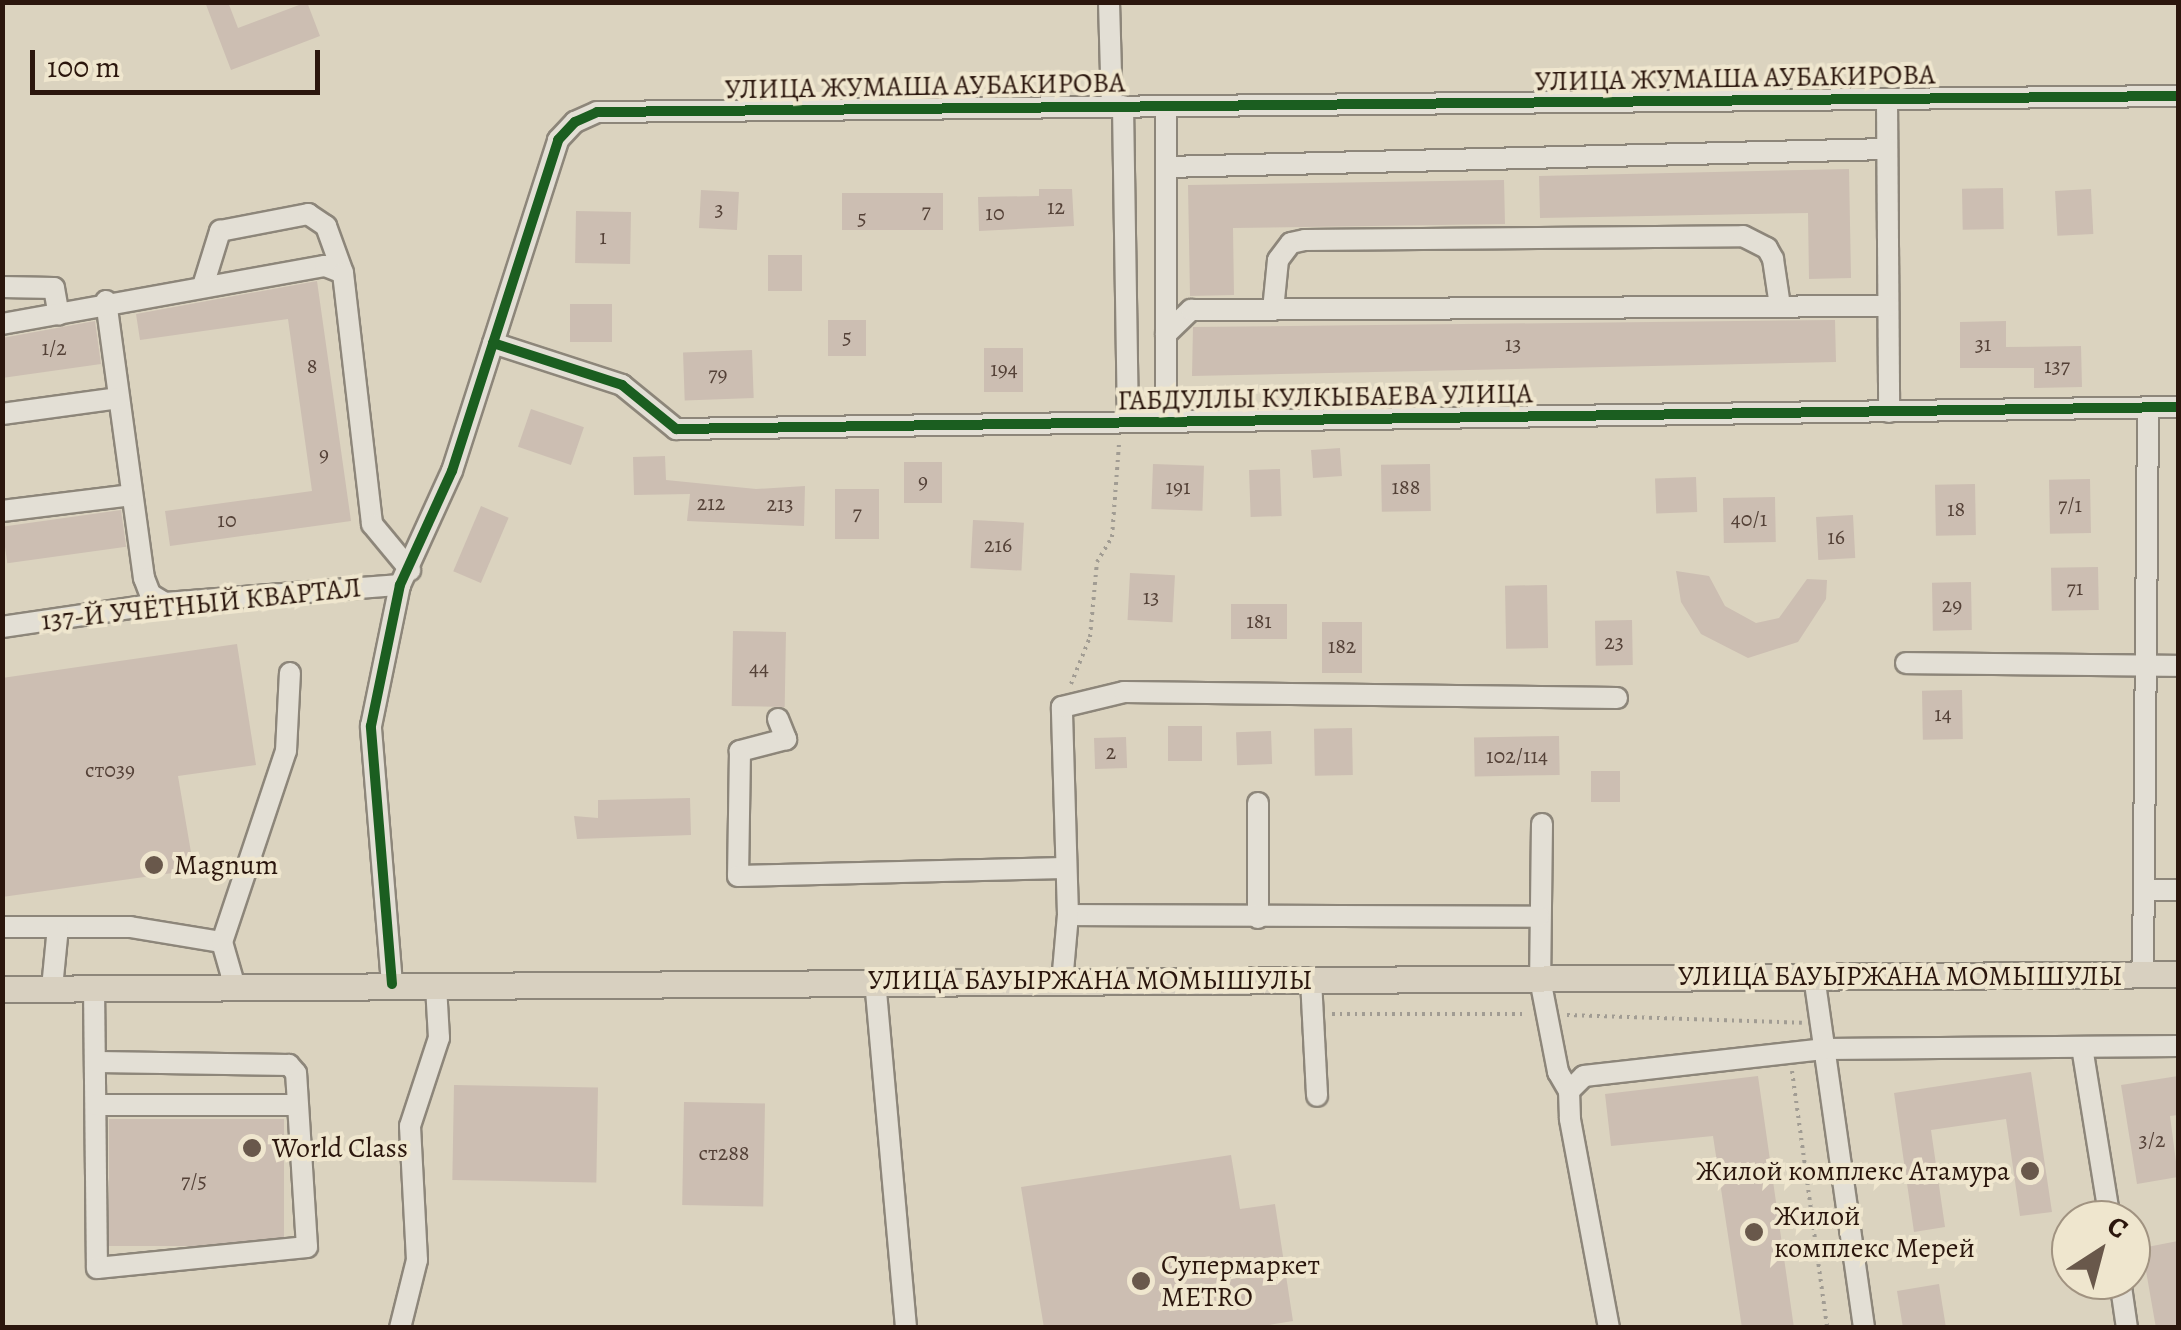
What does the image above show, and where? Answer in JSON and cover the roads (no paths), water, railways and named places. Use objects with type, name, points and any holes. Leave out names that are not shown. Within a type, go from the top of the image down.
[{"type":"main road","name":"УЛИЦА БАУЫРЖАНА МОМЫШУЛЫ","points":[[2,990],[875,980],[1062,983],[2178,974]]},
{"type":"street","points":[[1108,2],[1117,107],[1124,422]]},
{"type":"street","name":"УЛИЦА ЖУМАША АУБАКИРОВА","points":[[392,984],[371,726],[405,577],[452,471],[558,140],[575,122],[597,112],[2178,96]]},
{"type":"street","points":[[1887,98],[1889,412]]},
{"type":"street","points":[[1166,106],[1166,422]]},
{"type":"street","points":[[1166,167],[1888,149]]},
{"type":"street","points":[[203,286],[220,231],[308,214],[326,226],[344,274],[372,524],[405,577]]},
{"type":"street","points":[[1273,310],[1278,260],[1290,243],[1743,236],[1767,248],[1780,306]]},
{"type":"street","points":[[2,324],[59,316],[106,301],[326,266],[344,274]]},
{"type":"street","points":[[2,287],[34,283],[54,288],[59,316]]},
{"type":"street","points":[[106,301],[144,578],[150,594],[165,603]]},
{"type":"street","points":[[1166,334],[1191,310],[1888,306]]},
{"type":"street","name":"ГАБДУЛЛЫ КУЛКЫБАЕВА УЛИЦА","points":[[493,343],[622,384],[676,428],[2178,407]]},
{"type":"street","points":[[2,414],[119,398]]},
{"type":"street","points":[[2143,974],[2148,410]]},
{"type":"street","points":[[2,511],[132,495]]},
{"type":"street","name":"137-Й УЧЁТНЫЙ КВАРТАЛ","points":[[2,627],[165,603],[405,577]]},
{"type":"street","points":[[1906,664],[2178,666]]},
{"type":"street","points":[[235,987],[222,942],[286,751],[290,673]]},
{"type":"street","points":[[1062,983],[1068,915],[1062,707],[1124,692],[1617,698]]},
{"type":"street","points":[[778,719],[786,740],[740,751],[738,876],[1064,868]]},
{"type":"street","points":[[1258,803],[1258,918]]},
{"type":"street","points":[[1542,824],[1540,979],[1558,1072],[1569,1091],[1610,1328]]},
{"type":"street","points":[[2144,890],[2178,890]]},
{"type":"street","points":[[1068,915],[1539,918]]},
{"type":"street","points":[[2,927],[130,927],[222,942]]},
{"type":"street","points":[[52,988],[58,927]]},
{"type":"street","points":[[1814,976],[1864,1328]]},
{"type":"street","points":[[875,980],[906,1328]]},
{"type":"street","points":[[1311,980],[1317,1096]]},
{"type":"street","points":[[94,986],[98,1268],[306,1247],[296,1073],[278,1062],[98,1062]]},
{"type":"street","points":[[400,1328],[417,1260],[410,1126],[438,1038],[436,986]]},
{"type":"street","points":[[1569,1091],[1584,1076],[1824,1049],[2178,1046]]},
{"type":"street","points":[[2082,1047],[2107,1200]]},
{"type":"street","points":[[96,1105],[297,1104]]},
{"type":"street","points":[[2123,1300],[2127,1328]]},
{"type":"place","name":"Magnum","points":[[154,865]]},
{"type":"place","name":"World Class","points":[[252,1148]]},
{"type":"place","name":"Жилой комплекс Атамура","points":[[2030,1171]]},
{"type":"place","name":"Жилой комплекс Мерей","points":[[1754,1232]]},
{"type":"place","name":"Супермаркет METRO","points":[[1141,1281]]}]
